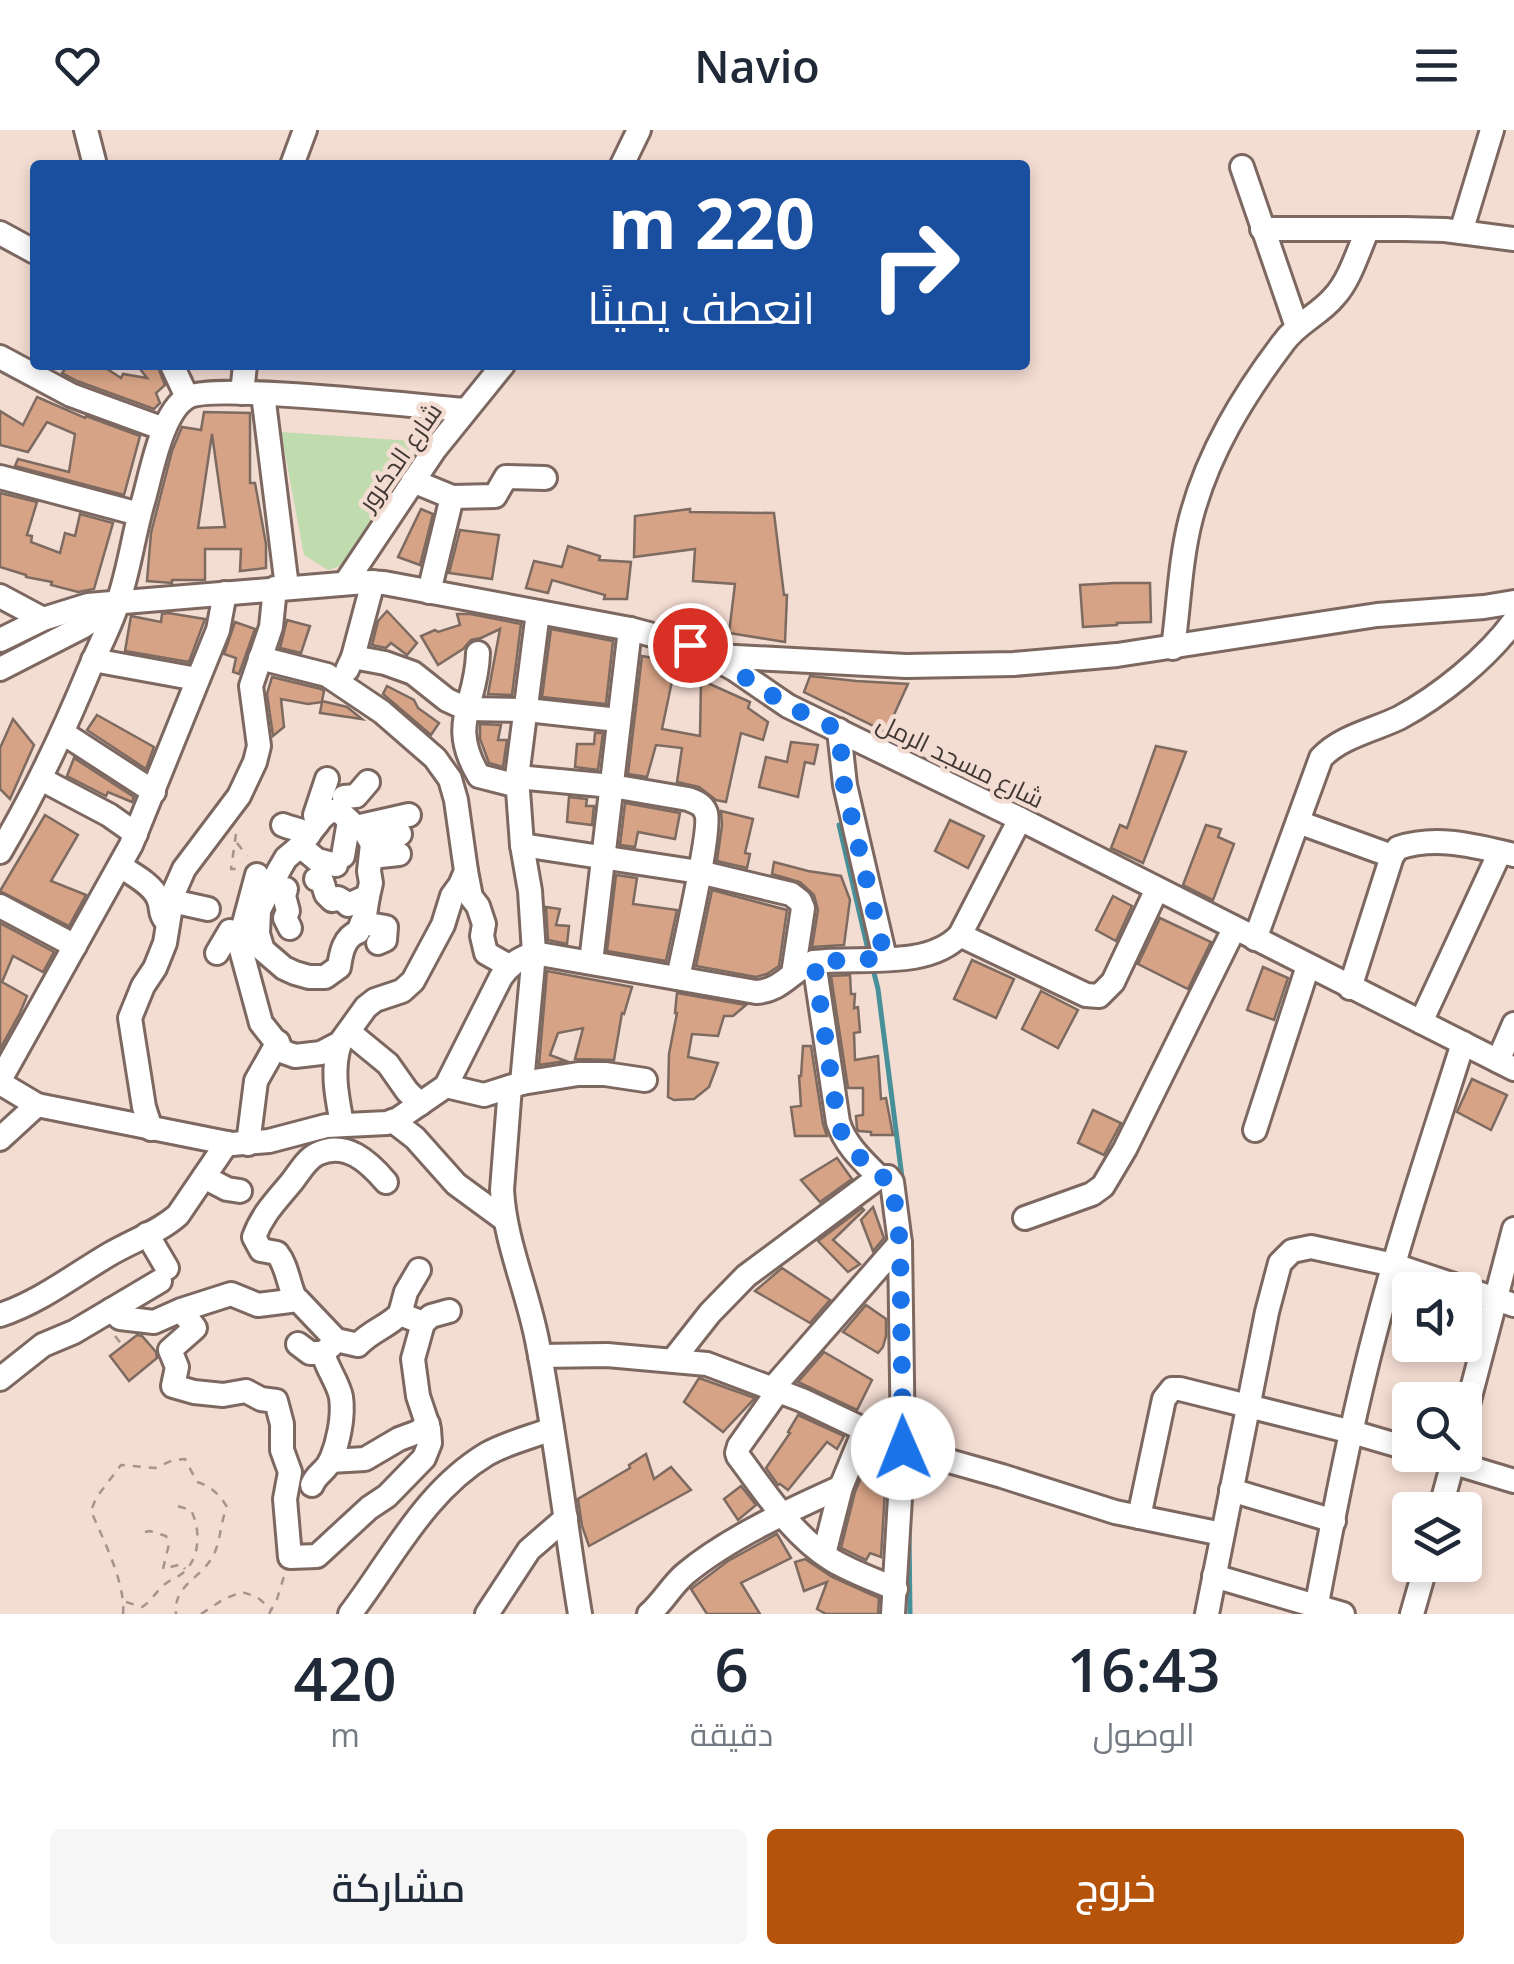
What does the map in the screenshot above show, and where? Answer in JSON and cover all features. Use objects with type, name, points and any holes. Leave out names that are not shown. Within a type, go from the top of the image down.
[{"type":"street","points":[[86,130],[94,160]]},
{"type":"street","points":[[294,160],[305,130]]},
{"type":"street","points":[[624,160],[639,130]]},
{"type":"street","points":[[1461,232],[1492,130]]},
{"type":"street","points":[[1242,167],[1297,326]]},
{"type":"street","points":[[1262,229],[1404,228],[1514,239]]},
{"type":"street","points":[[1174,648],[1191,518],[1223,435],[1252,384],[1297,326],[1340,291],[1368,229]]},
{"type":"street","points":[[0,232],[30,249]]},
{"type":"street","points":[[0,357],[71,396],[164,429]]},
{"type":"street","points":[[175,370],[188,396]]},
{"type":"street","points":[[151,1129],[130,1018],[166,943],[172,894],[184,869],[238,799],[255,762],[259,746],[253,681],[281,588],[246,370]]},
{"type":"street","name":"شارع الدكرور","points":[[346,582],[434,449],[499,370]]},
{"type":"street","points":[[0,852],[41,779],[118,603],[164,429],[188,396],[253,393],[465,410]]},
{"type":"street","points":[[0,477],[139,514]]},
{"type":"street","points":[[413,482],[452,497],[495,496],[506,478],[545,478]]},
{"type":"street","points":[[429,592],[452,497]]},
{"type":"street","points":[[330,678],[345,673],[353,657],[373,582]]},
{"type":"street","name":"شارع مسجد الرمل","points":[[0,640],[42,619],[76,608],[373,582],[630,629],[690,645],[788,706],[1506,1065]]},
{"type":"street","points":[[225,594],[218,630],[136,834],[0,1082],[37,1105],[237,1144],[392,1121],[446,1086],[508,966],[520,958],[534,953],[756,992],[786,982],[803,966],[814,962],[910,957],[940,950],[960,934],[1020,819]]},
{"type":"street","points":[[0,596],[42,619]]},
{"type":"street","points":[[712,656],[906,666],[1014,664],[1174,648],[1376,615],[1514,602]]},
{"type":"street","points":[[0,669],[82,628],[118,603]]},
{"type":"street","points":[[538,612],[518,782],[534,953],[502,1190],[505,1220],[540,1356],[580,1614]]},
{"type":"street","points":[[1025,1218],[1092,1194],[1103,1186],[1244,934],[1326,753],[1430,698],[1492,648],[1514,621]]},
{"type":"street","points":[[591,962],[630,629]]},
{"type":"street","points":[[1492,648],[1514,659]]},
{"type":"street","points":[[478,653],[478,668],[464,718],[464,740],[479,776],[518,782],[612,786],[688,799],[706,810],[708,820],[678,978]]},
{"type":"street","points":[[353,657],[413,673],[447,700],[466,709],[526,710],[618,720]]},
{"type":"street","points":[[260,658],[330,678],[382,712],[436,758],[450,779],[456,800],[471,898],[484,924],[486,953],[508,966]]},
{"type":"street","points":[[94,660],[196,679]]},
{"type":"street","points":[[839,730],[844,785],[885,958]]},
{"type":"street","points":[[62,734],[154,792]]},
{"type":"street","points":[[446,772],[470,761]]},
{"type":"street","points":[[355,825],[402,835],[355,825],[334,810],[321,817],[308,836],[286,858],[259,910],[258,934],[264,950],[284,968],[309,977],[325,977],[339,967],[346,941],[358,932],[356,906],[371,883],[355,825],[335,776],[315,815],[308,836],[306,850],[317,860],[340,860],[355,825],[356,796],[368,782]]},
{"type":"street","points":[[41,779],[136,834]]},
{"type":"street","points":[[1298,822],[1392,856]]},
{"type":"street","points":[[283,824],[303,830],[308,836]]},
{"type":"street","points":[[1350,988],[1395,851],[1434,841],[1507,853],[1420,1022]]},
{"type":"street","points":[[522,845],[699,872],[791,894],[802,908],[793,974]]},
{"type":"street","points":[[120,866],[158,898],[160,914],[208,909]]},
{"type":"street","points":[[254,868],[240,942],[261,1023],[284,1052],[295,1056],[321,1054],[345,1037]]},
{"type":"street","points":[[346,1129],[334,1076],[336,1055],[366,1007],[402,991],[413,981],[466,870]]},
{"type":"street","points":[[316,879],[322,881],[332,900],[338,898],[356,906],[386,927],[385,940],[378,943]]},
{"type":"street","points":[[960,934],[1086,995],[1099,996],[1113,982],[1157,889]]},
{"type":"street","points":[[289,896],[284,896],[288,911],[285,918],[298,931]]},
{"type":"street","points":[[0,906],[75,946]]},
{"type":"street","points":[[217,953],[230,931]]},
{"type":"street","points":[[814,962],[838,1122],[848,1144],[878,1178]]},
{"type":"street","points":[[1254,1130],[1308,966]]},
{"type":"street","points":[[1506,1065],[1514,1024]]},
{"type":"street","points":[[345,1037],[388,1064],[420,1104]]},
{"type":"street","points":[[0,1315],[46,1294],[178,1216],[204,1177],[237,1144],[256,1081],[278,1042]]},
{"type":"street","points":[[1316,1610],[1376,1330],[1463,1043]]},
{"type":"street","points":[[446,1086],[480,1095],[578,1074],[645,1080]]},
{"type":"street","points":[[0,1139],[37,1105]]},
{"type":"street","points":[[392,1121],[415,1138],[456,1184],[505,1220]]},
{"type":"street","points":[[312,1485],[316,1474],[330,1461],[341,1422],[341,1398],[327,1370],[330,1346],[320,1321],[296,1300],[278,1253],[261,1250],[254,1237],[269,1206],[316,1155],[354,1152],[386,1182]]},
{"type":"street","points":[[204,1177],[227,1189],[240,1190]]},
{"type":"street","points":[[673,1360],[746,1276],[878,1178],[888,1177],[892,1182],[900,1243],[903,1448],[894,1614]]},
{"type":"street","points":[[1477,1382],[1504,1302],[1514,1229]]},
{"type":"street","points":[[0,1378],[43,1345],[84,1334],[163,1274],[146,1234]]},
{"type":"street","points":[[896,1588],[824,1554],[782,1514],[737,1453],[775,1390],[900,1243]]},
{"type":"street","points":[[1207,1614],[1268,1312],[1280,1263],[1285,1257],[1310,1247],[1394,1265],[1504,1302]]},
{"type":"street","points":[[298,1344],[310,1352],[330,1346],[358,1346],[372,1331],[388,1326],[400,1314],[406,1292],[419,1270]]},
{"type":"street","points":[[111,1310],[120,1318],[154,1322],[231,1294],[258,1305],[296,1300]]},
{"type":"street","points":[[182,1310],[195,1328],[170,1350],[177,1368],[173,1386],[223,1395],[246,1391],[276,1402],[282,1424],[282,1450],[290,1472],[285,1499],[290,1558],[317,1556],[424,1458],[430,1443],[428,1424],[418,1396],[412,1359],[423,1323],[431,1316],[449,1312]]},
{"type":"street","points":[[400,1314],[423,1323]]},
{"type":"street","points":[[540,1356],[607,1355],[707,1364],[802,1400],[903,1448],[1116,1512],[1222,1534]]},
{"type":"street","points":[[1139,1516],[1167,1393],[1172,1390],[1248,1405],[1392,1444]]},
{"type":"street","points":[[330,1461],[364,1459],[428,1424]]},
{"type":"street","points":[[350,1614],[426,1507],[455,1478],[489,1453],[552,1430]]},
{"type":"street","points":[[824,1554],[841,1487],[864,1431]]},
{"type":"street","points":[[364,1459],[390,1492]]},
{"type":"street","points":[[1482,1470],[1514,1482]]},
{"type":"street","points":[[649,1614],[694,1567],[782,1514],[841,1487]]},
{"type":"street","points":[[1231,1490],[1334,1521]]},
{"type":"street","points":[[487,1614],[530,1550],[566,1518]]},
{"type":"street","points":[[1214,1576],[1316,1610],[1342,1614]]},
{"type":"street","points":[[1412,1614],[1421,1582]]},
{"type":"path","points":[[231,869],[238,799]]},
{"type":"path","points":[[236,841],[254,868]]},
{"type":"path","points":[[123,1614],[120,1578],[91,1511],[96,1498],[121,1466],[155,1468],[185,1459],[197,1482],[207,1484],[227,1507],[214,1554],[202,1571],[183,1585],[175,1602],[176,1614]]},
{"type":"path","points":[[124,1602],[142,1607],[149,1604],[165,1584],[186,1570],[198,1541],[197,1522],[190,1510],[174,1506]]},
{"type":"path","points":[[145,1532],[166,1536],[163,1569],[182,1564],[186,1570]]},
{"type":"path","points":[[201,1614],[242,1592],[258,1597],[270,1612],[290,1558]]},
{"type":"green space","points":[[281,432],[413,441],[361,551],[344,565],[328,570],[304,555]]},
{"type":"building","points":[[109,370],[121,378],[123,374],[147,378],[141,370],[159,370],[165,385],[156,393],[160,403],[154,409],[62,373]]},
{"type":"building","points":[[37,397],[140,436],[124,495],[15,466],[18,459],[69,472],[75,434],[47,422],[28,452],[0,445],[0,411],[23,425]]},
{"type":"building","points":[[204,412],[250,413],[250,483],[255,483],[266,544],[266,568],[240,571],[241,549],[205,549],[205,580],[147,581],[151,533],[172,451],[182,427],[201,430]],"holes":[[[212,434],[225,527],[198,528]]]},
{"type":"building","points":[[0,493],[37,502],[27,535],[32,536],[31,542],[60,553],[65,533],[75,536],[80,514],[113,523],[94,589],[78,592],[0,567]]},
{"type":"building","points":[[421,509],[433,514],[420,565],[398,557]]},
{"type":"building","points":[[690,509],[774,513],[787,595],[785,642],[729,633],[735,584],[693,581],[695,549],[634,557],[635,516]]},
{"type":"building","points":[[460,530],[499,535],[492,579],[449,573]]},
{"type":"building","points":[[568,546],[600,556],[599,560],[631,562],[627,599],[604,599],[605,595],[552,580],[548,593],[526,588],[534,561],[562,567]]},
{"type":"building","points":[[1150,583],[1151,622],[1083,627],[1080,585]]},
{"type":"building","points":[[387,611],[417,643],[407,655],[391,643],[386,648],[372,645],[378,621]]},
{"type":"building","points":[[162,614],[205,619],[189,662],[125,651],[131,616],[161,622]]},
{"type":"building","points":[[457,614],[521,624],[512,695],[488,694],[500,629],[471,640],[438,665],[421,636],[460,625]]},
{"type":"building","points":[[287,620],[310,626],[301,653],[280,648]]},
{"type":"building","points":[[235,622],[255,629],[239,674],[233,672],[236,658],[224,654]]},
{"type":"building","points":[[551,629],[613,641],[606,704],[542,697]]},
{"type":"building","points":[[642,656],[676,662],[662,729],[700,736],[701,680],[750,702],[748,708],[768,722],[763,740],[741,733],[726,802],[716,800],[699,787],[677,782],[682,748],[656,745],[647,777],[628,774]]},
{"type":"building","points":[[810,676],[908,684],[886,732],[804,692]]},
{"type":"building","points":[[272,677],[321,689],[322,701],[347,707],[362,719],[320,713],[322,702],[308,704],[281,699],[284,727],[273,736],[267,694]]},
{"type":"building","points":[[387,686],[414,700],[418,708],[439,723],[431,735],[383,694]]},
{"type":"building","points":[[97,715],[154,747],[146,769],[87,730]]},
{"type":"building","points":[[13,719],[34,745],[10,799],[0,789],[0,748]]},
{"type":"building","points":[[480,724],[501,725],[498,740],[507,740],[503,767],[489,763],[480,739]]},
{"type":"building","points":[[595,733],[603,733],[598,770],[575,767],[577,744],[594,744]]},
{"type":"building","points":[[791,742],[818,745],[814,764],[805,762],[798,797],[759,787],[766,757],[787,762]]},
{"type":"building","points":[[1156,746],[1186,752],[1143,863],[1111,848],[1120,825],[1127,828]]},
{"type":"building","points":[[74,758],[134,797],[132,802],[108,792],[106,796],[67,776]]},
{"type":"building","points":[[569,797],[587,799],[586,806],[594,806],[592,825],[567,822]]},
{"type":"building","points":[[625,803],[680,813],[675,839],[638,832],[635,847],[620,845]]},
{"type":"building","points":[[721,811],[753,819],[745,853],[750,854],[747,868],[717,861]]},
{"type":"building","points":[[45,815],[78,835],[51,881],[86,895],[69,926],[0,891]]},
{"type":"building","points":[[950,820],[984,836],[968,868],[935,851]]},
{"type":"building","points":[[1206,825],[1221,829],[1218,837],[1234,844],[1213,900],[1183,885]]},
{"type":"building","points":[[774,862],[841,876],[850,900],[844,945],[812,947],[818,910],[814,895],[800,882],[772,874]]},
{"type":"building","points":[[616,875],[637,878],[633,904],[677,910],[666,961],[607,951]]},
{"type":"building","points":[[712,890],[787,910],[779,966],[756,977],[696,966]]},
{"type":"building","points":[[1113,896],[1132,906],[1116,941],[1096,930]]},
{"type":"building","points":[[546,907],[560,909],[556,925],[569,926],[567,944],[548,940]]},
{"type":"building","points":[[1160,918],[1211,942],[1188,989],[1138,964]]},
{"type":"building","points":[[0,923],[54,952],[43,972],[13,956],[2,982],[27,996],[0,1049]]},
{"type":"building","points":[[972,960],[1014,979],[996,1018],[954,999]]},
{"type":"building","points":[[1263,967],[1288,978],[1274,1020],[1247,1010]]},
{"type":"building","points":[[547,971],[632,987],[622,1013],[614,1060],[575,1059],[583,1028],[558,1033],[550,1055],[566,1061],[539,1065]]},
{"type":"building","points":[[850,975],[860,1032],[854,1033],[855,1060],[878,1056],[881,1099],[886,1098],[893,1135],[871,1135],[857,1129],[856,1116],[863,1115],[863,1088],[848,1088],[831,976]]},
{"type":"building","points":[[1041,991],[1078,1010],[1058,1048],[1022,1029]]},
{"type":"building","points":[[677,993],[746,1005],[733,1016],[724,1016],[718,1036],[692,1034],[688,1057],[718,1063],[709,1087],[694,1099],[668,1097]]},
{"type":"building","points":[[803,1046],[811,1046],[827,1136],[795,1136],[791,1107],[801,1106]]},
{"type":"building","points":[[1472,1079],[1507,1095],[1491,1130],[1457,1112]]},
{"type":"building","points":[[1093,1110],[1121,1123],[1104,1155],[1078,1143]]},
{"type":"building","points":[[837,1158],[852,1179],[820,1202],[801,1180]]},
{"type":"building","points":[[873,1207],[884,1238],[873,1251],[861,1220]]},
{"type":"building","points":[[862,1208],[833,1240],[860,1264],[848,1272],[818,1241]]},
{"type":"building","points":[[782,1268],[830,1300],[810,1323],[755,1291]]},
{"type":"building","points":[[866,1305],[886,1319],[886,1336],[878,1353],[843,1332]]},
{"type":"building","points":[[137,1335],[156,1352],[157,1358],[129,1381],[110,1356]]},
{"type":"building","points":[[824,1352],[872,1380],[857,1410],[798,1382]]},
{"type":"building","points":[[699,1378],[755,1398],[723,1432],[684,1402]]},
{"type":"building","points":[[798,1415],[844,1436],[837,1449],[827,1442],[788,1490],[778,1485],[766,1468]]},
{"type":"building","points":[[872,1450],[887,1457],[881,1557],[870,1553],[866,1560],[841,1548],[855,1492]]},
{"type":"building","points":[[646,1454],[654,1479],[671,1467],[691,1490],[589,1546],[578,1499]]},
{"type":"building","points":[[741,1486],[756,1505],[738,1520],[724,1499]]},
{"type":"building","points":[[777,1534],[791,1558],[741,1583],[760,1614],[707,1614],[691,1589],[728,1561]]},
{"type":"building","points":[[805,1559],[832,1577],[879,1598],[878,1614],[826,1614],[817,1609],[827,1582],[804,1591],[795,1562]]},
{"type":"waterway","points":[[839,825],[869,954]]},
{"type":"waterway","points":[[872,965],[905,1201]]},
{"type":"waterway","points":[[909,1532],[910,1614]]},
{"type":"route","points":[[690,645],[788,706],[839,730],[844,785],[885,958],[814,962],[842,1134],[878,1178],[888,1177],[892,1182],[900,1243],[903,1448]]}]
